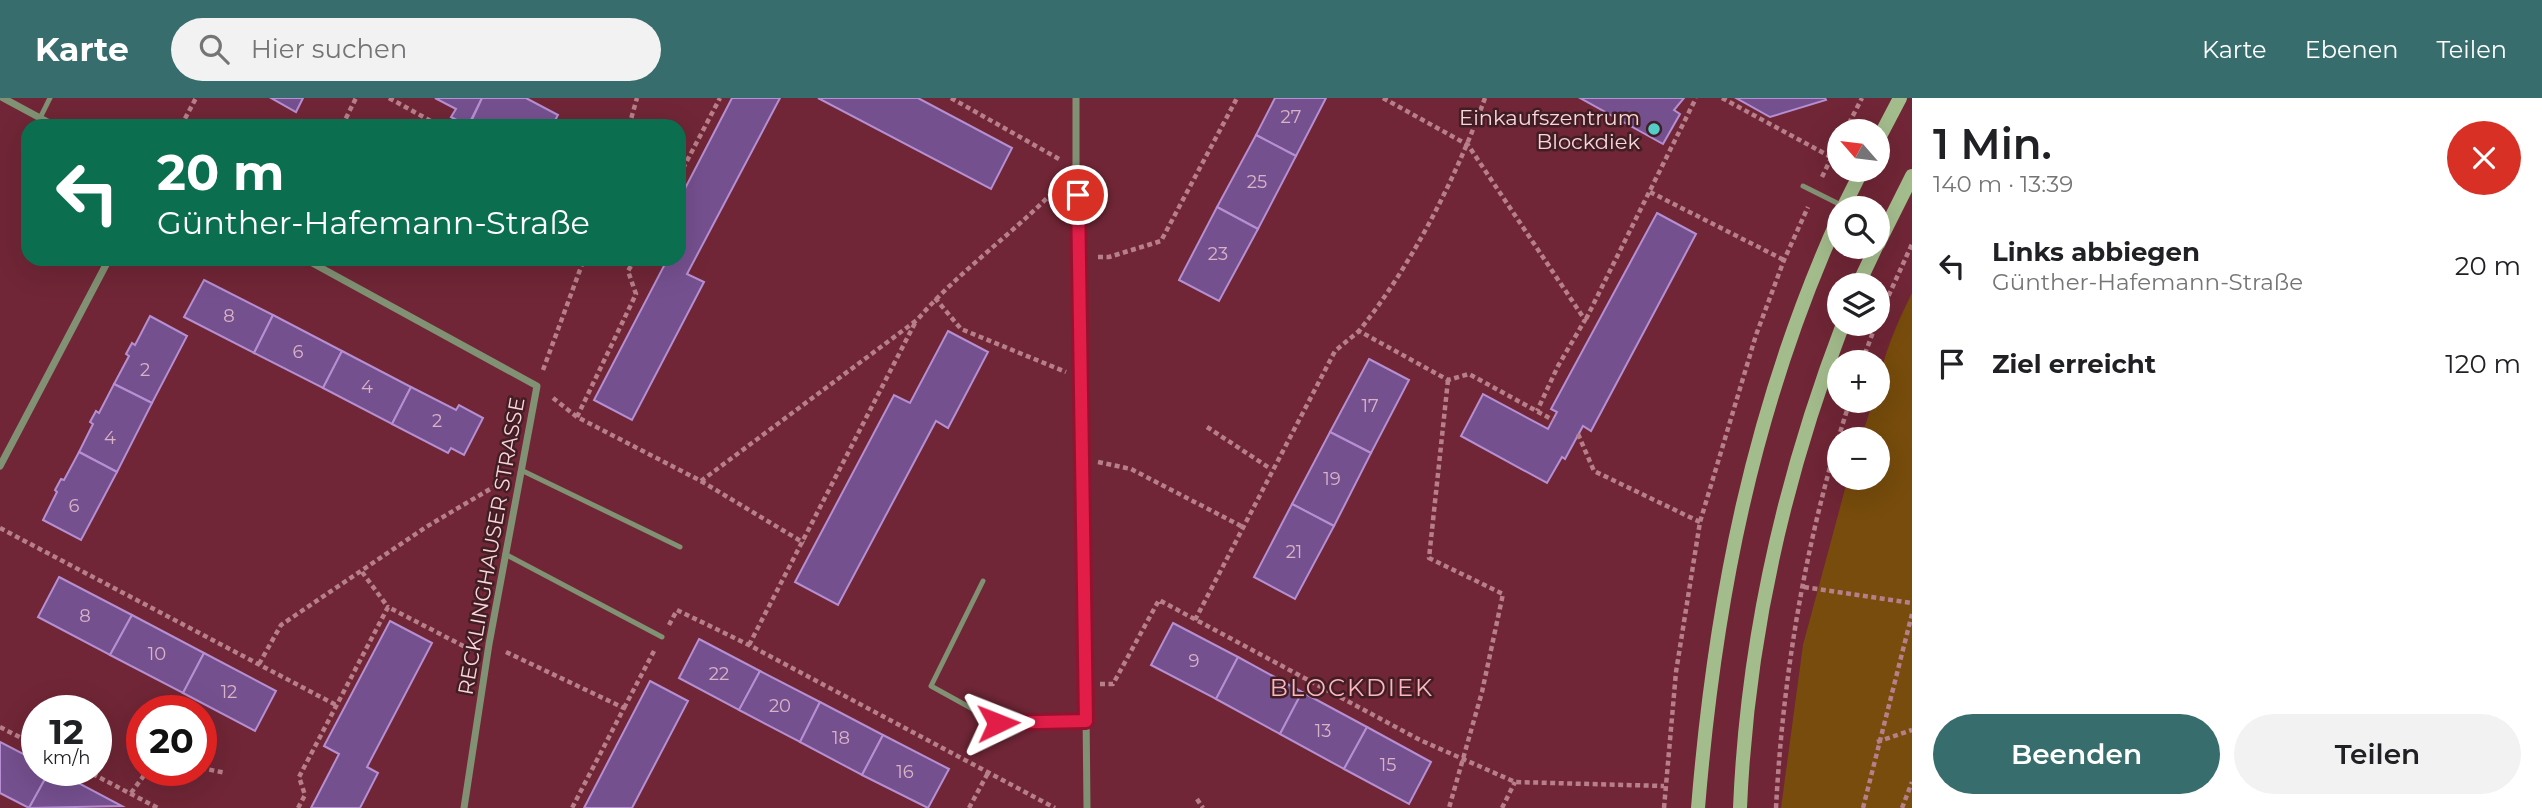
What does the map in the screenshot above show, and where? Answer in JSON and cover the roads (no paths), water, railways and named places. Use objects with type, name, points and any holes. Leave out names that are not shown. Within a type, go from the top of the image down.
[{"type":"main road","points":[[1889,119],[1900,98]]},
{"type":"main road","points":[[1890,219],[1912,176]]},
{"type":"main road","points":[[1698,808],[1715,640],[1746,487],[1793,328],[1827,247]]},
{"type":"main road","points":[[1740,808],[1742,763],[1753,670],[1772,558],[1798,458],[1839,336]]},
{"type":"street","points":[[3,98],[40,118]]},
{"type":"street","points":[[1076,98],[1076,169],[1081,221],[1087,808]]},
{"type":"street","points":[[0,466],[105,266]]},
{"type":"street","name":"RECKLINGHAUSER STRASSE","points":[[318,266],[537,386],[489,644],[464,808]]},
{"type":"lane","points":[[40,118],[50,98]]},
{"type":"lane","points":[[1803,186],[1827,201]]},
{"type":"lane","points":[[521,470],[680,547]]},
{"type":"lane","points":[[505,554],[662,637]]},
{"type":"lane","points":[[983,581],[931,686],[998,723],[1086,721]]},
{"type":"place","name":"Einkaufszentrum Blockdiek","points":[[1654,129]]},
{"type":"district","name":"BLOCKDIEK","points":[[1352,687]]}]
